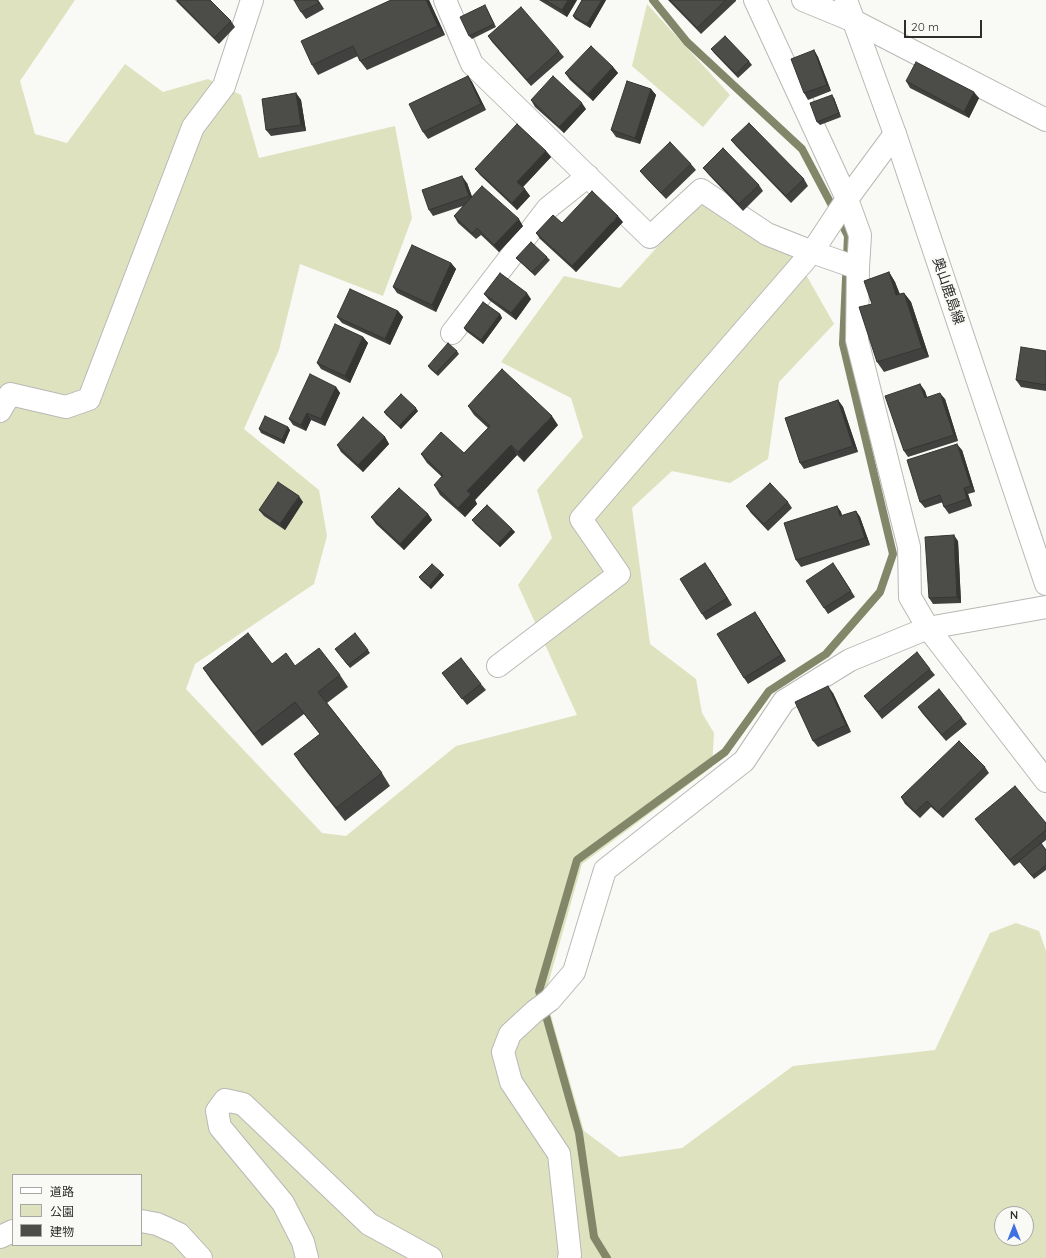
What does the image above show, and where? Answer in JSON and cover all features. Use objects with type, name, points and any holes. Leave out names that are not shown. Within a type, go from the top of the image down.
[{"type":"street","points":[[0,411],[10,394],[66,407],[89,399],[193,127],[224,86],[252,0]]},
{"type":"street","points":[[445,0],[472,64],[650,237],[701,190],[767,234],[812,252],[849,264]]},
{"type":"street","points":[[755,0],[847,199],[860,235],[849,264],[857,340],[909,547],[910,597],[928,628],[1046,781]]},
{"type":"street","points":[[802,0],[854,22],[1046,120]]},
{"type":"street","name":"奥山鹿島線","points":[[846,0],[895,134],[1046,584]]},
{"type":"street","points":[[498,666],[620,574],[581,519],[812,252],[847,199],[895,134]]},
{"type":"street","points":[[452,333],[548,208],[588,176]]},
{"type":"street","points":[[569,1258],[570,1255],[559,1154],[511,1082],[503,1052],[510,1034],[542,1005],[574,972],[605,870],[744,761],[784,701],[850,660],[928,628],[1046,607]]},
{"type":"street","points":[[307,1258],[303,1242],[284,1203],[220,1127],[216,1111],[225,1100],[243,1104],[369,1224],[431,1258]]},
{"type":"street","points":[[142,1221],[157,1224],[179,1234],[201,1258]]},
{"type":"street","points":[[0,1237],[12,1232]]},
{"type":"green space","points":[[0,0],[75,0],[20,81],[35,134],[67,143],[125,64],[163,92],[208,79],[241,95],[259,158],[395,126],[412,218],[383,296],[300,264],[279,350],[244,429],[319,490],[327,536],[314,584],[195,664],[186,689],[322,833],[346,836],[456,746],[577,715],[518,585],[552,538],[537,490],[583,437],[571,398],[501,362],[564,276],[620,288],[699,201],[733,226],[792,250],[834,324],[779,382],[768,459],[730,483],[672,471],[632,508],[650,644],[696,679],[702,713],[714,733],[712,767],[582,864],[545,995],[584,1131],[619,1157],[682,1148],[793,1066],[935,1050],[990,933],[1016,923],[1039,931],[1046,951],[1046,1258],[0,1258]]},
{"type":"green space","points":[[647,4],[730,95],[703,127],[632,66]]},
{"type":"building","points":[[177,0],[210,0],[231,21],[214,38]]},
{"type":"building","points":[[294,0],[317,0],[319,3],[301,12]]},
{"type":"building","points":[[391,0],[426,0],[438,26],[360,61],[353,46],[312,65],[301,41]]},
{"type":"building","points":[[545,0],[568,0],[562,10]]},
{"type":"building","points":[[582,0],[602,0],[587,24],[573,16]]},
{"type":"building","points":[[670,0],[726,0],[697,28]]},
{"type":"building","points":[[485,5],[494,24],[469,36],[460,17]]},
{"type":"building","points":[[521,7],[559,51],[527,80],[488,36]]},
{"type":"building","points":[[725,36],[749,61],[736,74],[711,49]]},
{"type":"building","points":[[591,46],[613,67],[588,94],[565,73]]},
{"type":"building","points":[[814,50],[827,85],[804,93],[791,59]]},
{"type":"building","points":[[916,62],[974,92],[964,112],[906,81]]},
{"type":"building","points":[[468,76],[481,104],[423,132],[409,104]]},
{"type":"building","points":[[553,76],[582,103],[559,127],[531,100]]},
{"type":"building","points":[[627,81],[651,89],[635,138],[611,130]]},
{"type":"building","points":[[296,93],[301,125],[266,130],[262,99]]},
{"type":"building","points":[[832,95],[839,113],[817,122],[810,103]]},
{"type":"building","points":[[749,123],[804,179],[786,196],[731,140]]},
{"type":"building","points":[[517,124],[546,151],[517,182],[525,189],[512,203],[475,169]]},
{"type":"building","points":[[670,142],[691,164],[661,193],[640,171]]},
{"type":"building","points":[[723,148],[759,185],[739,204],[703,168]]},
{"type":"building","points":[[462,176],[469,196],[429,210],[422,190]]},
{"type":"building","points":[[482,186],[519,219],[494,245],[477,228],[472,233],[454,216]]},
{"type":"building","points":[[592,191],[618,216],[572,266],[536,233],[553,215],[562,223]]},
{"type":"building","points":[[531,242],[547,257],[532,272],[516,258]]},
{"type":"building","points":[[412,245],[451,263],[432,305],[393,287]]},
{"type":"building","points":[[889,272],[896,295],[904,293],[922,348],[877,362],[859,307],[872,304],[864,281]]},
{"type":"building","points":[[500,273],[527,293],[511,313],[484,294]]},
{"type":"building","points":[[350,289],[398,311],[385,339],[337,317]]},
{"type":"building","points":[[483,302],[500,314],[481,340],[464,328]]},
{"type":"building","points":[[335,324],[363,337],[345,376],[317,363]]},
{"type":"building","points":[[448,343],[457,351],[436,373],[428,366]]},
{"type":"building","points":[[1021,347],[1046,351],[1046,385],[1016,380]]},
{"type":"building","points":[[502,369],[552,416],[518,452],[511,445],[467,491],[471,494],[458,508],[434,485],[443,475],[421,454],[441,432],[464,453],[490,426],[468,406]]},
{"type":"building","points":[[310,374],[336,387],[321,419],[307,413],[301,425],[289,419]]},
{"type":"building","points":[[920,384],[925,398],[940,393],[954,435],[904,451],[885,396]]},
{"type":"building","points":[[401,394],[416,408],[399,426],[384,412]]},
{"type":"building","points":[[838,400],[853,446],[800,463],[785,418]]},
{"type":"building","points":[[265,416],[288,427],[282,440],[259,429]]},
{"type":"building","points":[[363,417],[385,437],[358,465],[337,445]]},
{"type":"building","points":[[957,444],[971,486],[964,488],[967,499],[944,507],[940,495],[920,502],[907,460]]},
{"type":"building","points":[[278,482],[299,496],[280,524],[259,510]]},
{"type":"building","points":[[770,483],[788,502],[764,524],[746,506]]},
{"type":"building","points":[[399,488],[428,514],[400,544],[371,517]]},
{"type":"building","points":[[487,505],[512,529],[498,544],[472,520]]},
{"type":"building","points":[[837,506],[840,516],[856,511],[865,538],[796,560],[784,523]]},
{"type":"building","points":[[954,535],[957,597],[929,598],[925,537]]},
{"type":"building","points":[[705,563],[727,598],[702,614],[680,579]]},
{"type":"building","points":[[833,563],[851,591],[824,608],[806,581]]},
{"type":"building","points":[[432,564],[441,572],[429,586],[419,577]]},
{"type":"building","points":[[755,612],[781,655],[744,678],[717,634]]},
{"type":"building","points":[[248,633],[272,664],[286,653],[295,666],[319,648],[340,675],[318,692],[382,773],[336,808],[294,754],[320,734],[295,702],[254,734],[203,668]]},
{"type":"building","points":[[355,633],[368,650],[348,665],[335,649]]},
{"type":"building","points":[[917,652],[930,669],[878,712],[864,696]]},
{"type":"building","points":[[461,658],[481,684],[462,699],[442,673]]},
{"type":"building","points":[[828,686],[846,725],[813,741],[795,702]]},
{"type":"building","points":[[939,689],[962,718],[942,735],[918,707]]},
{"type":"building","points":[[959,741],[985,767],[938,812],[927,801],[915,812],[901,797]]},
{"type":"building","points":[[1015,786],[1046,823],[1046,830],[1010,860],[975,819]]},
{"type":"building","points":[[1041,843],[1046,850],[1046,865],[1032,876],[1019,861]]},
{"type":"waterway","points":[[607,1258],[594,1237],[579,1133],[539,991],[577,860],[725,752],[769,691],[826,654],[880,592],[893,554],[843,344],[848,236],[802,149],[687,42],[653,0]]}]
